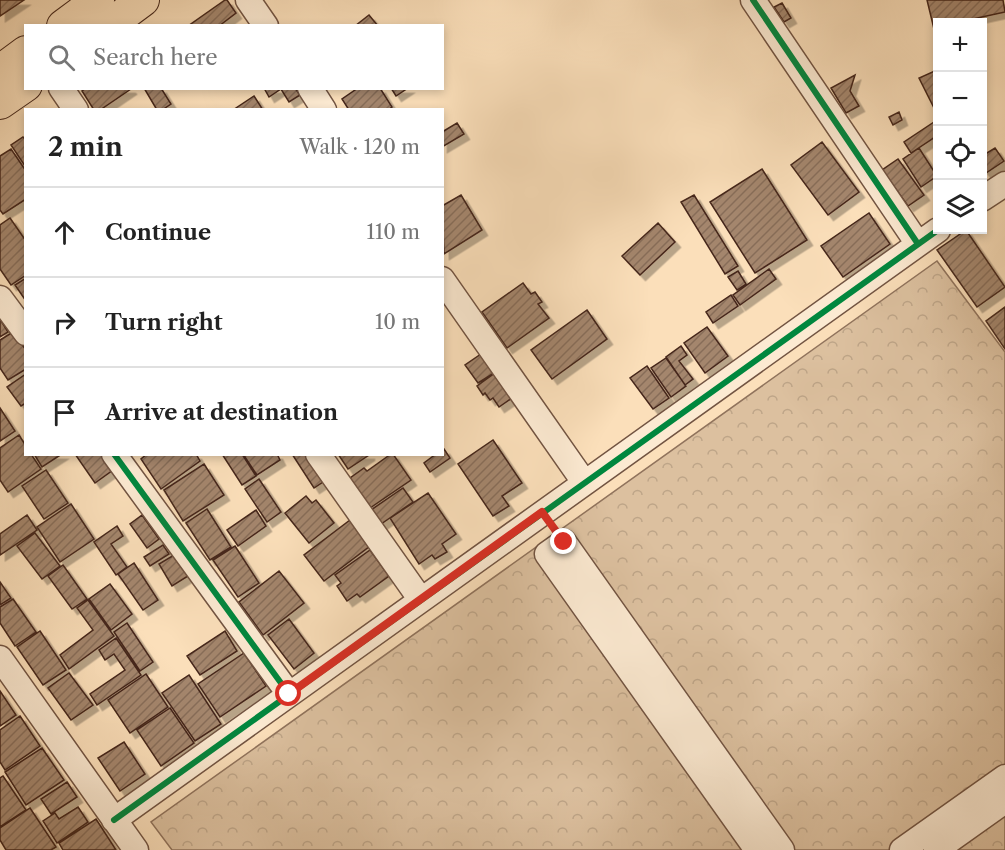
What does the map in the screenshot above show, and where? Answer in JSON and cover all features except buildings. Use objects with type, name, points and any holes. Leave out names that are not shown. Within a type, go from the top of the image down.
[{"type":"main road","points":[[66,24],[98,0]]},
{"type":"main road","points":[[111,24],[143,0]]},
{"type":"main road","points":[[0,71],[24,53]]},
{"type":"main road","points":[[0,104],[24,86]]},
{"type":"street","points":[[248,0],[265,24]]},
{"type":"street","points":[[753,0],[918,244]]},
{"type":"street","points":[[62,90],[75,108]]},
{"type":"street","points":[[311,90],[323,108]]},
{"type":"street","points":[[987,196],[1005,184]]},
{"type":"street","points":[[114,820],[933,234]]},
{"type":"street","points":[[444,282],[584,482]]},
{"type":"street","points":[[0,298],[24,330]]},
{"type":"street","points":[[115,456],[289,694]]},
{"type":"street","points":[[319,456],[421,600]]},
{"type":"street","points":[[542,512],[782,850]]},
{"type":"street","points":[[564,542],[547,554],[757,850]]},
{"type":"street","points":[[0,658],[136,850]]},
{"type":"street","points":[[902,850],[1005,777]]},
{"type":"street","points":[[936,850],[1005,801]]},
{"type":"green space","points":[[937,261],[1005,352],[1005,850],[172,850],[151,822]]},
{"type":"cycle path","points":[[753,0],[918,244]]},
{"type":"cycle path","points":[[114,820],[933,234]]},
{"type":"cycle path","points":[[115,456],[289,694]]},
{"type":"route","points":[[289,694],[542,512],[564,542]]}]
